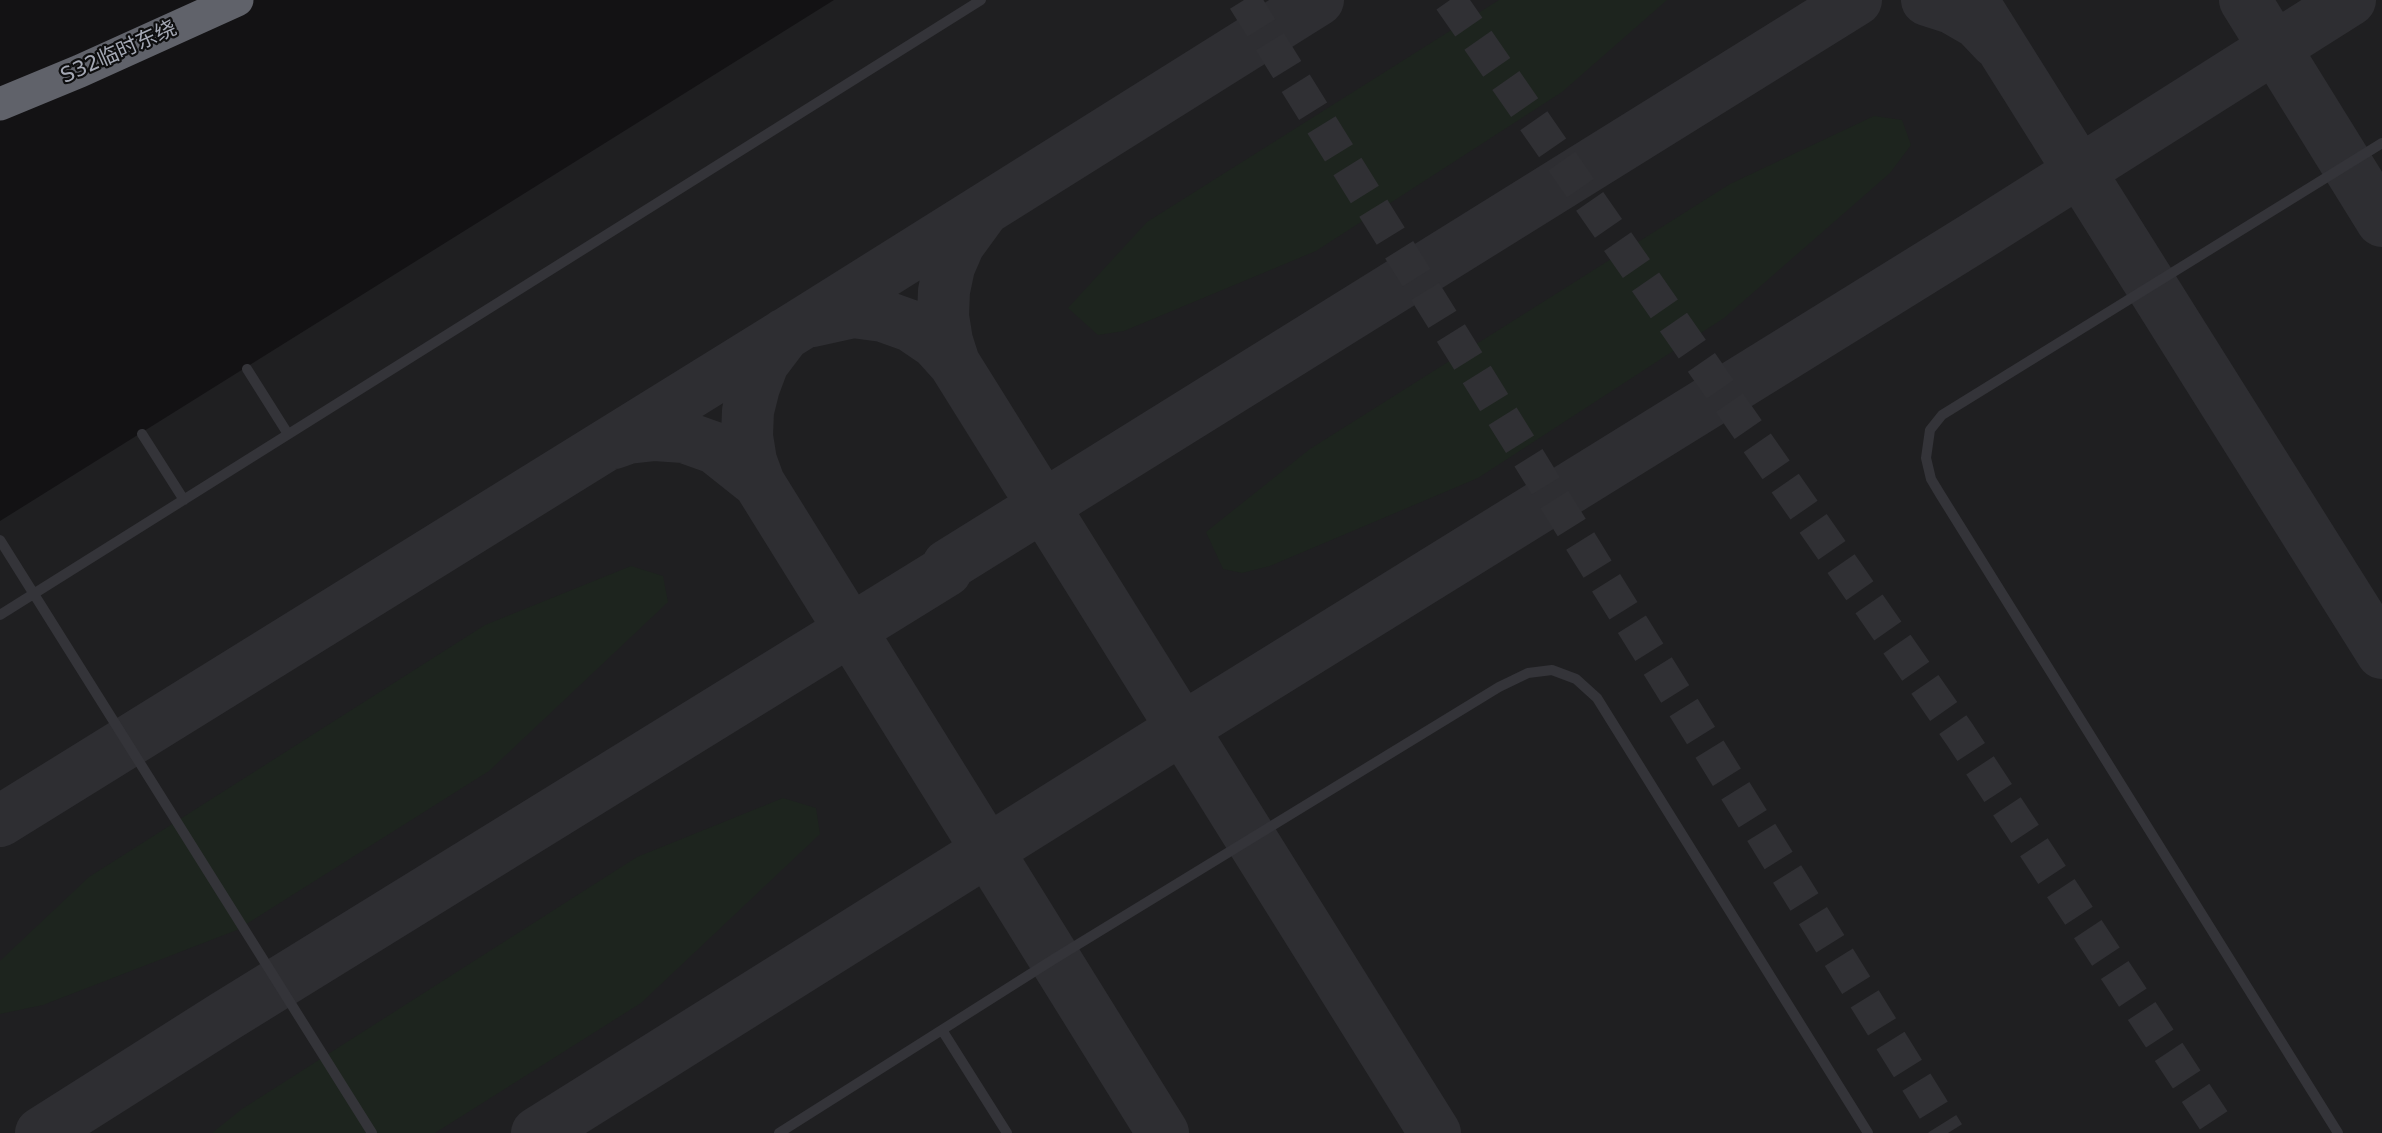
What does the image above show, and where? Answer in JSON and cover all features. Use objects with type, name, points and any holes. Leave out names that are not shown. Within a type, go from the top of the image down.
[{"type":"highway","name":"S32临时东绕","points":[[0,104],[80,71],[237,0]]},
{"type":"lane","points":[[0,615],[981,0]]},
{"type":"lane","points":[[2338,1133],[1940,494],[1931,479],[1926,458],[1930,430],[1942,415],[2382,143]]},
{"type":"lane","points":[[248,369],[288,434]]},
{"type":"lane","points":[[142,434],[184,500]]},
{"type":"lane","points":[[0,540],[372,1133]]},
{"type":"lane","points":[[779,1133],[1231,850],[1499,687],[1528,673],[1552,670],[1576,679],[1597,698],[1868,1133]]},
{"type":"lane","points":[[942,1030],[1007,1133]]},
{"type":"shaded area","points":[[834,0],[2382,0],[2382,1133],[0,1133],[0,521]]},
{"type":"shaded area","points":[[1499,0],[1667,0],[1562,92],[1316,251],[1124,331],[1098,335],[1068,308],[1147,222]]},
{"type":"shaded area","points":[[1874,116],[1902,120],[1911,145],[1890,173],[1724,318],[1478,478],[1270,566],[1242,573],[1223,569],[1206,532],[1310,449],[1730,184]]},
{"type":"shaded area","points":[[631,566],[663,576],[668,602],[489,771],[237,930],[43,1005],[0,1014],[0,961],[89,877],[485,625]]},
{"type":"shaded area","points":[[783,798],[816,808],[820,834],[641,1003],[435,1133],[212,1133],[242,1109],[637,857]]},
{"type":"taxiway","points":[[0,821],[800,325],[1318,0]]},
{"type":"taxiway","points":[[41,1133],[224,1017],[946,571],[948,565],[1856,0]]},
{"type":"taxiway","points":[[1927,0],[1952,8],[1978,23],[1996,42]]},
{"type":"taxiway","points":[[1972,0],[2382,653]]},
{"type":"taxiway","points":[[2245,0],[2382,221]]},
{"type":"taxiway","points":[[537,1133],[1183,728],[1985,231],[2350,0]]},
{"type":"taxiway","points":[[954,363],[947,341],[943,316],[944,291],[949,267],[959,244],[983,211]]},
{"type":"taxiway","points":[[812,321],[853,312],[883,316],[911,326],[936,343],[954,363],[1435,1133]]},
{"type":"taxiway","points":[[785,334],[763,363],[748,411],[747,436],[751,461],[759,483],[1163,1133]]},
{"type":"taxiway","points":[[614,443],[628,438],[655,435],[684,437],[715,448],[759,483]]},
{"type":"tunnel","points":[[1244,0],[1948,1133]]},
{"type":"tunnel","points":[[1450,0],[1960,735],[2222,1133]]}]
